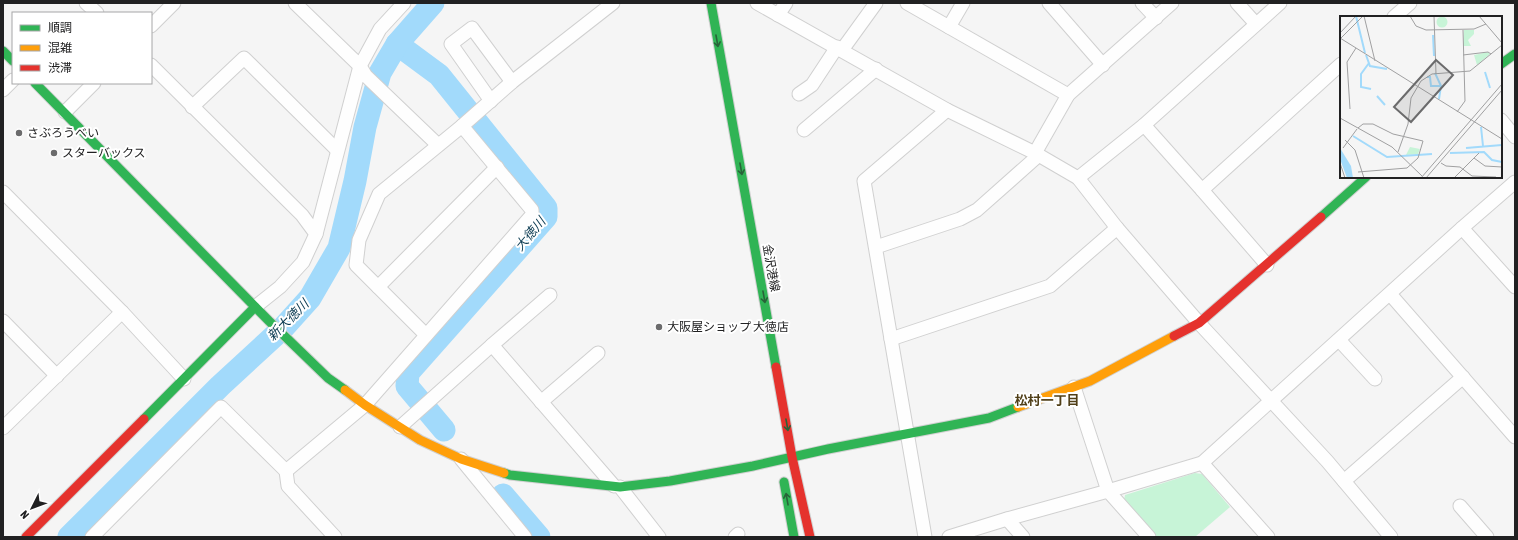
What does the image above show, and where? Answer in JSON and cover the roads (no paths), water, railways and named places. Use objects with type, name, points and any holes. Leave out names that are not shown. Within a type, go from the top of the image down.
[{"type":"street","points":[[86,3],[96,12]]},
{"type":"street","points":[[152,25],[174,3]]},
{"type":"street","points":[[296,3],[438,145]]},
{"type":"street","points":[[26,537],[255,307],[280,287],[303,262],[316,234],[337,150],[363,71],[380,28],[404,3]]},
{"type":"street","points":[[426,335],[356,264],[359,240],[379,194],[512,82],[613,3]]},
{"type":"street","name":"金沢港線","points":[[711,3],[792,457],[810,537]]},
{"type":"street","points":[[757,3],[947,110],[1037,154],[1078,178],[1117,228],[1199,323],[1344,481],[1390,537]]},
{"type":"street","points":[[778,15],[786,3]]},
{"type":"street","points":[[799,94],[812,85],[876,3]]},
{"type":"street","points":[[908,3],[1068,95]]},
{"type":"street","points":[[949,27],[963,3]]},
{"type":"street","points":[[1049,3],[1103,65]]},
{"type":"street","points":[[1142,3],[1156,18]]},
{"type":"street","points":[[876,247],[960,218],[977,210],[1037,154],[1068,95],[1172,3]]},
{"type":"street","points":[[1237,3],[1256,24]]},
{"type":"street","points":[[1078,178],[1144,125],[1280,3]]},
{"type":"street","points":[[491,101],[451,44],[472,28],[512,82]]},
{"type":"street","points":[[3,51],[12,60]]},
{"type":"street","points":[[1502,63],[1515,54]]},
{"type":"street","points":[[192,106],[244,58],[337,150]]},
{"type":"street","points":[[1202,190],[1340,65]]},
{"type":"street","points":[[152,66],[302,215],[316,234]]},
{"type":"street","points":[[804,130],[876,69]]},
{"type":"street","points":[[3,90],[12,81]]},
{"type":"street","points":[[36,84],[269,321],[328,378],[365,405],[420,440],[461,459],[510,475],[617,486],[670,481],[780,463],[792,457],[989,418],[1090,381],[1199,323],[1365,178]]},
{"type":"street","points":[[65,112],[93,84]]},
{"type":"street","points":[[925,537],[906,435],[864,181],[947,110]]},
{"type":"street","points":[[286,471],[365,405],[532,215],[532,210],[496,167],[469,119]]},
{"type":"street","points":[[1502,121],[1515,136]]},
{"type":"street","points":[[1144,125],[1267,265]]},
{"type":"street","points":[[378,287],[496,167]]},
{"type":"street","points":[[949,537],[1202,462],[1272,401],[1462,228],[1515,182]]},
{"type":"street","points":[[3,192],[122,312],[184,379]]},
{"type":"street","points":[[891,339],[1050,286],[1117,228]]},
{"type":"street","points":[[1462,228],[1515,287]]},
{"type":"street","points":[[1390,294],[1515,437]]},
{"type":"street","points":[[400,428],[423,406],[550,295]]},
{"type":"street","points":[[3,428],[122,312]]},
{"type":"street","points":[[3,321],[57,376]]},
{"type":"street","points":[[1339,340],[1375,379]]},
{"type":"street","points":[[492,345],[617,486],[659,537]]},
{"type":"street","points":[[541,402],[598,353]]},
{"type":"street","points":[[1344,481],[1463,377]]},
{"type":"street","points":[[1074,387],[1108,491],[1149,537]]},
{"type":"street","points":[[92,537],[220,407],[286,471],[288,486],[335,537]]},
{"type":"street","points":[[461,459],[525,537]]},
{"type":"street","points":[[1202,462],[1268,537]]},
{"type":"street","points":[[780,463],[794,537]]},
{"type":"street","points":[[1460,506],[1487,537]]},
{"type":"street","points":[[1008,519],[1023,537]]},
{"type":"waterway","name":"新大徳川","points":[[69,537],[220,386],[283,328],[310,298],[339,248],[355,181],[365,127],[380,73],[397,44],[433,3]]},
{"type":"waterway","name":"大徳川","points":[[397,44],[439,75],[546,208],[546,217],[408,373],[407,386],[444,430]]},
{"type":"waterway","name":"大徳川","points":[[503,495],[539,537]]},
{"type":"place","name":"さぶろうべい","points":[[19,133]]},
{"type":"place","name":"スターバックス","points":[[54,153]]},
{"type":"place","name":"大阪屋ショップ 大徳店","points":[[659,327]]},
{"type":"district","name":"松村一丁目","points":[[1047,400]]}]
